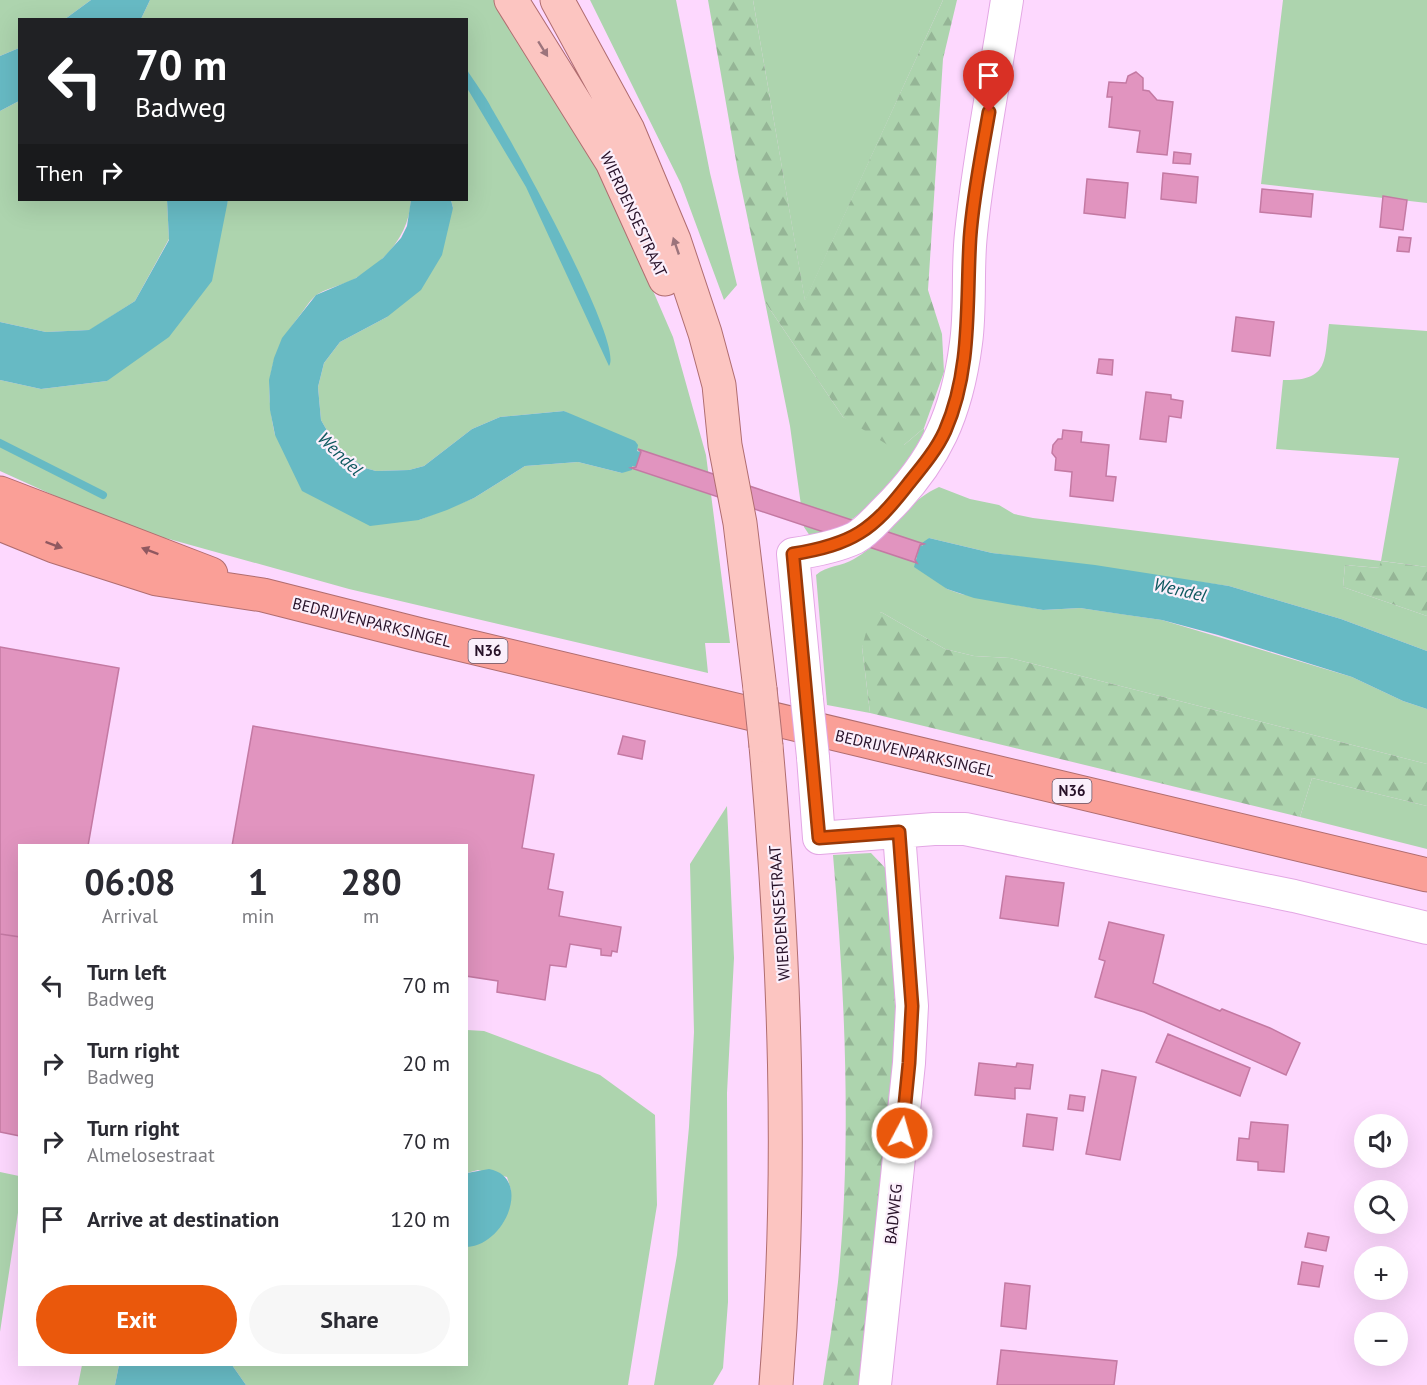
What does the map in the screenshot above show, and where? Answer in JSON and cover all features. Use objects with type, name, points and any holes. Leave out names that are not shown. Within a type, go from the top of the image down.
[{"type":"highway","name":"BEDRIJVENPARKSINGEL","points":[[0,494],[263,595]]},
{"type":"highway","name":"BEDRIJVENPARKSINGEL","points":[[0,524],[54,546],[157,579],[263,595],[454,643],[1427,875]]},
{"type":"main road","name":"WIERDENSESTRAAT","points":[[511,0],[612,162],[653,248],[725,445]]},
{"type":"main road","name":"WIERDENSESTRAAT","points":[[557,0],[628,130],[674,240],[719,385],[725,445],[740,523],[760,689],[779,894],[787,1097],[776,1385]]},
{"type":"street","points":[[1007,0],[970,237],[966,341],[957,395],[944,433],[896,500],[869,528],[855,538],[822,549],[793,554],[819,838],[965,829],[1294,896],[1427,928]]},
{"type":"street","name":"BADWEG","points":[[875,1385],[909,1063],[912,1006],[899,832]]},
{"type":"green space","points":[[0,0],[91,0],[66,18],[18,18],[18,48],[0,56]]},
{"type":"green space","points":[[150,0],[500,0],[600,168],[673,337],[706,455],[730,643],[705,643],[708,673],[349,589],[169,539],[139,534],[0,471],[0,380],[41,389],[107,381],[228,201],[411,201],[406,225],[401,236],[386,255],[356,278],[315,296],[289,330],[271,371],[270,400],[275,435],[419,520],[474,498],[525,466],[578,462],[622,473],[632,466],[636,467],[640,452],[564,411],[500,417],[472,429],[424,466],[409,470],[376,471],[365,468],[337,448],[321,420],[318,387],[324,363],[340,342],[387,317],[453,208],[451,201],[468,201],[468,18],[141,18]]},
{"type":"green space","points":[[590,0],[676,0],[710,173],[737,285],[724,300],[681,184]]},
{"type":"green space","points":[[708,0],[753,0],[805,300],[943,0],[957,0],[943,59],[928,290],[942,334],[944,372],[924,428],[904,445],[891,447],[843,417],[765,302],[738,172]]},
{"type":"green space","points":[[753,0],[943,0],[805,301]]},
{"type":"green space","points":[[1283,0],[1427,0],[1427,203],[1261,184]]},
{"type":"green space","points":[[18,102],[18,201],[167,201],[169,239],[135,301],[90,330],[46,332],[0,322],[0,111]]},
{"type":"green space","points":[[765,302],[843,417],[904,445],[924,428],[925,445],[888,487],[860,514],[828,532],[810,536],[804,527],[790,426]]},
{"type":"green space","points":[[1329,324],[1427,331],[1427,567],[1382,561],[1380,568],[1345,565],[1343,587],[1427,616],[1427,651],[1341,619],[1229,586],[992,553],[929,538],[915,560],[947,589],[961,594],[1043,610],[1080,608],[1162,620],[1352,677],[1403,701],[1427,709],[1427,764],[1010,658],[974,656],[945,649],[881,612],[862,647],[870,713],[827,705],[816,575],[825,569],[849,562],[866,551],[916,502],[939,487],[970,499],[999,505],[1014,514],[1033,518],[1381,561],[1399,458],[1276,449],[1283,380],[1309,377],[1321,367]]},
{"type":"green space","points":[[1381,561],[1427,567],[1427,616],[1343,587],[1345,565],[1379,568]]},
{"type":"green space","points":[[881,612],[945,649],[974,656],[1010,658],[1427,764],[1427,806],[1312,778],[1300,817],[870,713],[862,647],[867,629]]},
{"type":"green space","points":[[1312,778],[1427,806],[1427,849],[1300,817]]},
{"type":"green space","points":[[727,806],[734,958],[727,1093],[728,1302],[723,1368],[713,1385],[654,1385],[677,1255],[689,1127],[694,1032],[690,864]]},
{"type":"green space","points":[[871,853],[890,873],[897,1059],[863,1385],[823,1385],[838,1282],[846,1123],[844,1014],[833,855]]},
{"type":"green space","points":[[468,1030],[484,1031],[600,1075],[655,1115],[657,1205],[628,1385],[246,1385],[233,1366],[468,1366],[468,1246],[511,1190],[507,1177],[478,1170],[468,1173]]},
{"type":"green space","points":[[0,1172],[18,1176],[18,1213],[0,1332]]},
{"type":"green space","points":[[82,1366],[119,1366],[115,1385],[78,1385]]},
{"type":"water","points":[[91,0],[150,0],[141,18],[66,18]]},
{"type":"water","points":[[18,48],[18,102],[0,111],[0,56]]},
{"type":"water","points":[[468,72],[521,159],[564,241],[600,321],[609,350],[609,366],[526,187],[468,90]]},
{"type":"water","points":[[167,201],[228,201],[212,281],[169,337],[107,381],[41,389],[0,380],[0,322],[46,332],[89,330],[135,301],[169,240]]},
{"type":"water","name":"Wendel","points":[[411,201],[451,201],[453,208],[442,255],[421,290],[387,317],[340,342],[324,363],[318,387],[321,420],[337,448],[365,468],[376,471],[409,470],[424,466],[472,429],[500,417],[564,411],[635,441],[638,445],[637,451],[641,452],[636,467],[632,466],[632,470],[622,473],[578,462],[525,466],[474,498],[447,510],[419,520],[370,526],[302,491],[275,435],[270,410],[269,380],[274,358],[282,338],[316,295],[356,278],[383,258],[401,238],[407,226]]},
{"type":"water","name":"Wendel","points":[[929,538],[992,553],[1095,565],[1229,586],[1341,619],[1427,651],[1427,709],[1403,701],[1352,677],[1162,620],[1080,608],[1043,610],[974,598],[947,589],[914,567],[920,545],[923,546],[922,543]]},
{"type":"water","points":[[489,1169],[502,1175],[509,1184],[511,1196],[509,1210],[503,1223],[493,1235],[481,1243],[468,1247],[468,1173]]},
{"type":"water","points":[[119,1366],[233,1366],[246,1385],[115,1385]]},
{"type":"building","points":[[1136,72],[1143,78],[1143,90],[1149,91],[1157,100],[1173,102],[1167,155],[1137,152],[1140,131],[1109,127],[1112,97],[1107,97],[1109,82],[1126,83],[1128,76]]},
{"type":"building","points":[[1174,152],[1191,154],[1190,164],[1173,163]]},
{"type":"building","points":[[1163,173],[1198,177],[1196,203],[1161,199]]},
{"type":"building","points":[[1087,179],[1128,183],[1125,218],[1084,213]]},
{"type":"building","points":[[1262,189],[1313,194],[1311,217],[1260,212]]},
{"type":"building","points":[[1383,196],[1407,200],[1403,230],[1380,227]]},
{"type":"building","points":[[1399,237],[1411,238],[1409,252],[1397,251]]},
{"type":"building","points":[[1236,317],[1274,322],[1270,356],[1232,351]]},
{"type":"building","points":[[1099,359],[1113,360],[1112,375],[1097,373]]},
{"type":"building","points":[[1146,392],[1171,395],[1171,399],[1183,401],[1181,418],[1169,416],[1166,442],[1140,439]]},
{"type":"building","points":[[1063,430],[1082,432],[1081,442],[1109,445],[1106,476],[1116,477],[1113,501],[1070,496],[1072,472],[1055,470],[1056,458],[1052,453],[1053,445],[1058,439],[1062,439]]},
{"type":"building","points":[[638,449],[924,544],[920,545],[915,560],[917,563],[631,468],[636,467],[641,452]]},
{"type":"building","points":[[0,647],[119,668],[88,844],[18,844],[18,937],[0,934]]},
{"type":"building","points":[[253,726],[534,775],[522,848],[554,854],[548,889],[563,892],[559,916],[621,927],[617,952],[612,951],[611,956],[601,955],[601,949],[570,944],[566,967],[550,965],[545,1000],[497,992],[498,981],[468,976],[468,844],[232,844]]},
{"type":"building","points":[[623,736],[645,741],[642,759],[618,754]]},
{"type":"building","points":[[1006,876],[1064,883],[1058,926],[1000,918]]},
{"type":"building","points":[[1109,922],[1164,935],[1153,983],[1220,1011],[1222,1009],[1270,1028],[1300,1043],[1286,1075],[1144,1012],[1095,997],[1105,961],[1099,959]]},
{"type":"building","points":[[0,934],[18,937],[18,1136],[0,1132]]},
{"type":"building","points":[[1168,1034],[1250,1068],[1240,1096],[1156,1062]]},
{"type":"building","points":[[979,1063],[1016,1067],[1017,1063],[1033,1065],[1030,1089],[1015,1088],[1015,1099],[975,1095]]},
{"type":"building","points":[[1102,1070],[1136,1077],[1120,1160],[1086,1154]]},
{"type":"building","points":[[1070,1095],[1085,1097],[1083,1111],[1068,1109]]},
{"type":"building","points":[[1027,1114],[1057,1118],[1053,1150],[1023,1146]]},
{"type":"building","points":[[1251,1122],[1288,1125],[1284,1172],[1258,1170],[1258,1162],[1237,1160],[1239,1138],[1249,1139]]},
{"type":"building","points":[[1308,1233],[1329,1237],[1326,1251],[1305,1247]]},
{"type":"building","points":[[1302,1262],[1323,1266],[1319,1287],[1298,1284]]},
{"type":"building","points":[[1005,1283],[1030,1286],[1026,1329],[1001,1326]]},
{"type":"building","points":[[1001,1350],[1117,1361],[1114,1385],[997,1385]]},
{"type":"waterway","points":[[0,443],[103,495]]},
{"type":"route","points":[[902,1133],[912,1006],[899,832],[819,838],[793,554],[822,549],[855,538],[869,528],[896,500],[944,433],[957,395],[966,341],[970,237],[989,112]]}]
